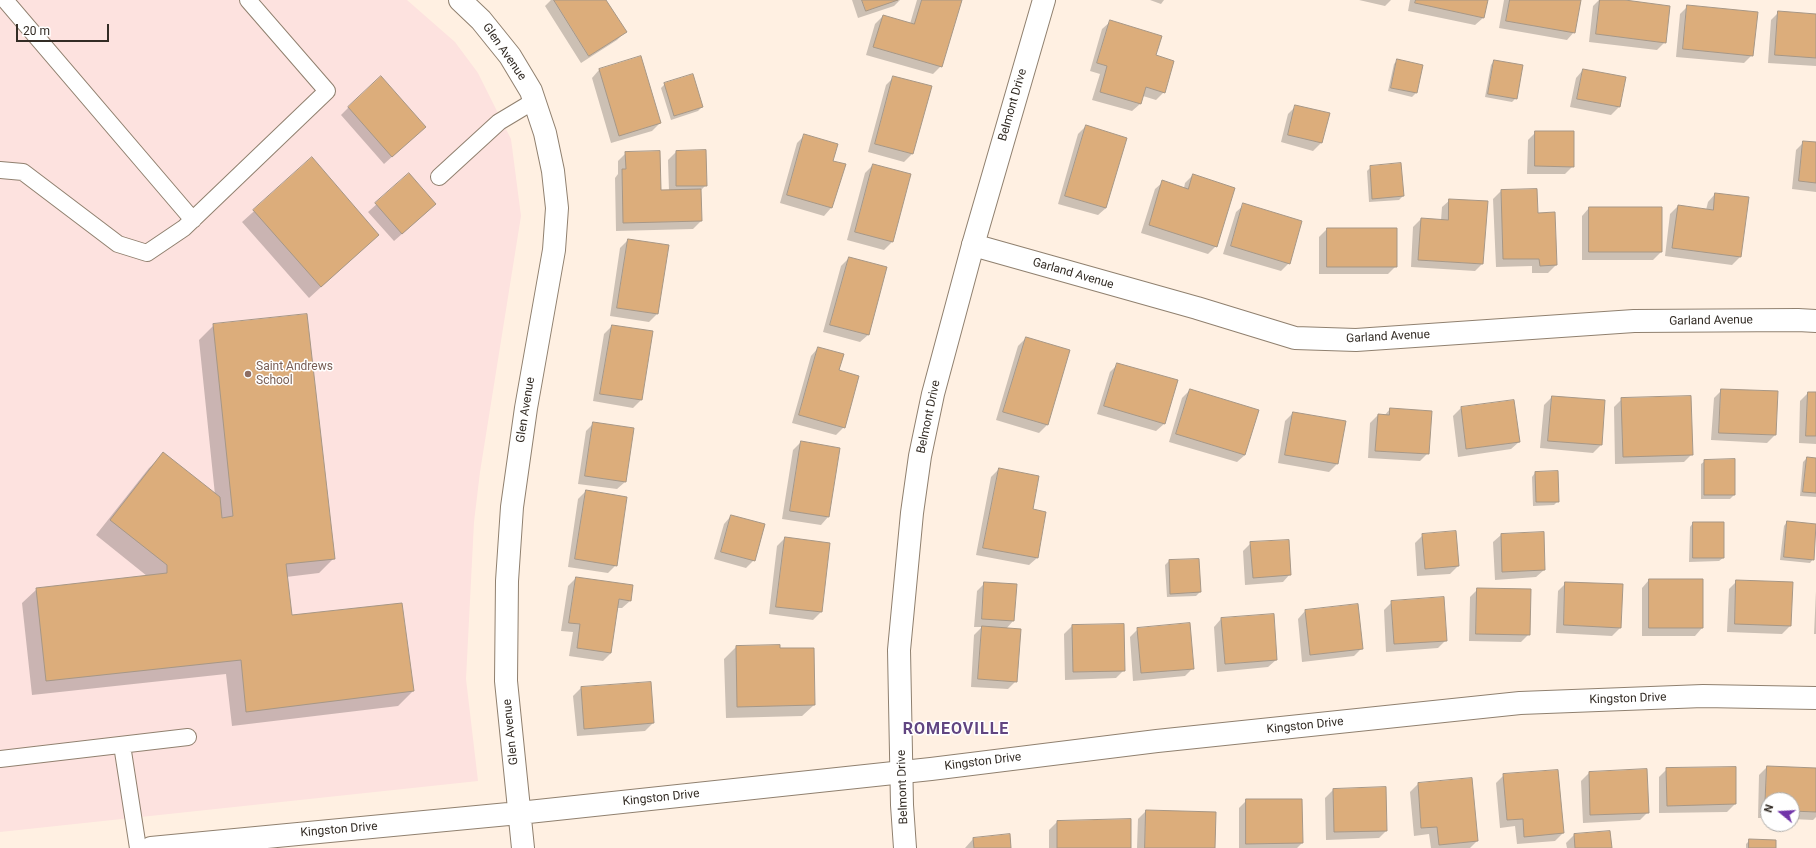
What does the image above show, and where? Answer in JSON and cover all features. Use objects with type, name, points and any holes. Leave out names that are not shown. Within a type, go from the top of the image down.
[{"type":"street","name":"Glen Avenue","points":[[460,0],[481,20],[510,56],[531,92],[544,133],[553,171],[557,208],[554,250],[526,408],[512,507],[506,581],[506,681],[523,848]]},
{"type":"street","name":"Belmont Drive","points":[[905,848],[902,805],[899,650],[912,513],[920,456],[933,394],[973,245],[1044,0]]},
{"type":"street","name":"Garland Avenue","points":[[973,245],[1197,308],[1295,338],[1356,340],[1634,321],[1798,320],[1816,322]]},
{"type":"street","name":"Kingston Drive","points":[[151,848],[519,813],[902,772],[1157,741],[1520,703],[1703,696],[1816,698]]},
{"type":"lane","points":[[5,0],[192,220]]},
{"type":"lane","points":[[0,170],[23,172],[118,244],[147,253],[184,228],[328,91],[248,0]]},
{"type":"lane","points":[[438,177],[499,122],[534,101]]},
{"type":"lane","points":[[0,759],[188,737]]},
{"type":"lane","points":[[122,745],[138,848]]},
{"type":"shaded area","name":"Saint Andrews School","points":[[0,0],[407,0],[455,42],[478,73],[511,139],[521,216],[480,472],[474,522],[466,679],[478,781],[0,832]]},
{"type":"building","points":[[554,0],[606,0],[627,32],[589,56]]},
{"type":"building","points":[[862,0],[898,0],[866,11]]},
{"type":"building","points":[[922,0],[962,0],[942,67],[873,47],[883,15],[914,24]]},
{"type":"building","points":[[1416,0],[1488,0],[1484,18],[1415,3]]},
{"type":"building","points":[[1510,0],[1581,0],[1575,33],[1506,21]]},
{"type":"building","points":[[1600,0],[1625,0],[1670,6],[1666,43],[1596,34]]},
{"type":"building","points":[[1687,5],[1758,12],[1753,56],[1683,49]]},
{"type":"building","points":[[1778,11],[1816,14],[1816,58],[1775,55]]},
{"type":"building","points":[[1110,20],[1162,36],[1156,55],[1174,61],[1165,93],[1146,87],[1141,104],[1100,92],[1107,66],[1097,63]]},
{"type":"building","points":[[641,56],[661,123],[619,136],[599,69]]},
{"type":"building","points":[[1397,59],[1423,65],[1417,93],[1391,88]]},
{"type":"building","points":[[1494,60],[1523,65],[1517,99],[1488,94]]},
{"type":"building","points":[[1583,69],[1626,77],[1620,107],[1577,99]]},
{"type":"building","points":[[693,74],[703,107],[674,116],[664,83]]},
{"type":"building","points":[[381,76],[426,127],[392,157],[348,107]]},
{"type":"building","points":[[893,76],[932,86],[913,154],[875,144]]},
{"type":"building","points":[[1295,105],[1330,113],[1322,143],[1288,135]]},
{"type":"building","points":[[1086,125],[1127,138],[1106,208],[1065,196]]},
{"type":"building","points":[[1535,131],[1574,131],[1574,167],[1535,166]]},
{"type":"building","points":[[804,134],[838,144],[833,161],[846,164],[832,208],[787,195]]},
{"type":"building","points":[[1803,141],[1816,142],[1816,183],[1799,181]]},
{"type":"building","points":[[706,150],[707,186],[676,186],[676,151]]},
{"type":"building","points":[[660,151],[661,190],[701,189],[702,221],[623,223],[622,169],[626,169],[625,152]]},
{"type":"building","points":[[312,157],[379,235],[321,287],[253,210]]},
{"type":"building","points":[[1401,163],[1404,196],[1372,199],[1370,166]]},
{"type":"building","points":[[873,164],[911,174],[893,242],[855,232]]},
{"type":"building","points":[[409,173],[436,204],[402,234],[375,203]]},
{"type":"building","points":[[1193,174],[1235,188],[1217,247],[1149,225],[1162,180],[1188,189]]},
{"type":"building","points":[[1537,189],[1538,213],[1555,212],[1557,265],[1540,266],[1539,259],[1503,259],[1501,190]]},
{"type":"building","points":[[1715,193],[1749,197],[1741,257],[1672,248],[1678,205],[1713,210]]},
{"type":"building","points":[[1449,199],[1488,201],[1483,264],[1418,260],[1421,218],[1448,220]]},
{"type":"building","points":[[1243,203],[1302,221],[1290,264],[1231,246]]},
{"type":"building","points":[[1589,207],[1662,207],[1662,252],[1589,252]]},
{"type":"building","points":[[1327,228],[1397,228],[1397,267],[1327,267]]},
{"type":"building","points":[[628,239],[669,245],[658,314],[617,308]]},
{"type":"building","points":[[849,257],[887,267],[869,335],[830,325]]},
{"type":"building","points":[[307,314],[335,559],[286,564],[292,615],[402,603],[414,691],[246,712],[241,660],[46,681],[36,588],[167,573],[167,565],[110,520],[163,452],[220,497],[222,518],[233,516],[213,324]]},
{"type":"building","points":[[612,325],[653,331],[642,400],[600,394]]},
{"type":"building","points":[[1026,337],[1070,350],[1048,425],[1003,412]]},
{"type":"building","points":[[818,347],[844,354],[839,370],[859,376],[845,428],[799,415]]},
{"type":"building","points":[[1117,363],[1178,380],[1165,424],[1104,406]]},
{"type":"building","points":[[1190,389],[1259,410],[1245,455],[1176,434]]},
{"type":"building","points":[[1721,389],[1778,391],[1776,435],[1719,433]]},
{"type":"building","points":[[1808,392],[1816,392],[1816,436],[1806,436]]},
{"type":"building","points":[[1552,396],[1605,400],[1602,445],[1548,441]]},
{"type":"building","points":[[1691,396],[1693,455],[1623,457],[1621,398]]},
{"type":"building","points":[[1514,400],[1520,442],[1466,449],[1461,407]]},
{"type":"building","points":[[1390,408],[1432,411],[1429,454],[1375,451],[1378,414],[1389,415]]},
{"type":"building","points":[[1293,412],[1346,421],[1338,464],[1285,455]]},
{"type":"building","points":[[593,422],[634,428],[626,482],[585,476]]},
{"type":"building","points":[[801,441],[840,448],[829,517],[790,511]]},
{"type":"building","points":[[1807,457],[1816,458],[1816,493],[1803,492]]},
{"type":"building","points":[[1735,459],[1735,495],[1704,495],[1704,460]]},
{"type":"building","points":[[999,468],[1039,476],[1033,509],[1046,512],[1038,558],[983,548]]},
{"type":"building","points":[[1558,471],[1559,502],[1536,502],[1535,472]]},
{"type":"building","points":[[586,490],[627,497],[617,566],[575,559]]},
{"type":"building","points":[[731,515],[765,524],[755,561],[721,552]]},
{"type":"building","points":[[1787,521],[1816,524],[1814,560],[1784,557]]},
{"type":"building","points":[[1693,522],[1724,522],[1724,558],[1693,558]]},
{"type":"building","points":[[1456,531],[1459,566],[1425,569],[1422,534]]},
{"type":"building","points":[[1544,532],[1545,570],[1502,572],[1501,534]]},
{"type":"building","points":[[785,537],[830,543],[822,612],[776,607]]},
{"type":"building","points":[[1289,540],[1291,575],[1253,578],[1250,542]]},
{"type":"building","points":[[1199,559],[1201,592],[1170,594],[1169,560]]},
{"type":"building","points":[[576,577],[633,585],[631,601],[619,599],[611,653],[577,648],[580,624],[569,623]]},
{"type":"building","points":[[1649,579],[1703,579],[1703,628],[1649,628]]},
{"type":"building","points":[[1736,580],[1793,582],[1791,626],[1735,624]]},
{"type":"building","points":[[984,582],[1017,584],[1014,621],[982,619]]},
{"type":"building","points":[[1565,582],[1623,584],[1621,628],[1564,625]]},
{"type":"building","points":[[1477,588],[1531,589],[1530,635],[1476,634]]},
{"type":"building","points":[[1444,597],[1447,641],[1394,644],[1391,601]]},
{"type":"building","points":[[1358,604],[1363,649],[1310,655],[1305,610]]},
{"type":"building","points":[[1274,614],[1277,660],[1225,664],[1221,618]]},
{"type":"building","points":[[1190,623],[1194,669],[1141,673],[1137,628]]},
{"type":"building","points":[[1124,624],[1125,671],[1073,672],[1072,625]]},
{"type":"building","points":[[982,626],[1021,629],[1017,682],[978,679]]},
{"type":"building","points":[[780,645],[780,648],[814,648],[815,705],[737,707],[736,646]]},
{"type":"building","points":[[651,682],[654,723],[584,729],[581,687]]},
{"type":"building","points":[[1767,766],[1816,768],[1816,812],[1800,811],[1800,792],[1766,792]]},
{"type":"building","points":[[1736,767],[1736,804],[1667,806],[1666,768]]},
{"type":"building","points":[[1647,769],[1649,813],[1590,815],[1589,772]]},
{"type":"building","points":[[1558,770],[1564,833],[1524,837],[1523,819],[1507,820],[1503,774]]},
{"type":"building","points":[[1472,778],[1478,841],[1439,845],[1437,827],[1421,828],[1418,783]]},
{"type":"building","points":[[1386,787],[1387,831],[1334,832],[1333,789]]},
{"type":"building","points":[[1246,799],[1302,799],[1303,843],[1246,844]]},
{"type":"building","points":[[1146,810],[1216,812],[1215,848],[1145,848]]},
{"type":"building","points":[[1131,819],[1131,848],[1057,848],[1057,821]]},
{"type":"building","points":[[1610,831],[1612,848],[1575,848],[1574,834]]},
{"type":"building","points":[[1010,834],[1011,848],[974,848],[973,838]]},
{"type":"building","points":[[1749,839],[1776,840],[1776,848],[1749,848]]},
{"type":"place","name":"Saint Andrews School","points":[[248,374]]},
{"type":"district","name":"ROMEOVILLE","points":[[956,730]]}]
